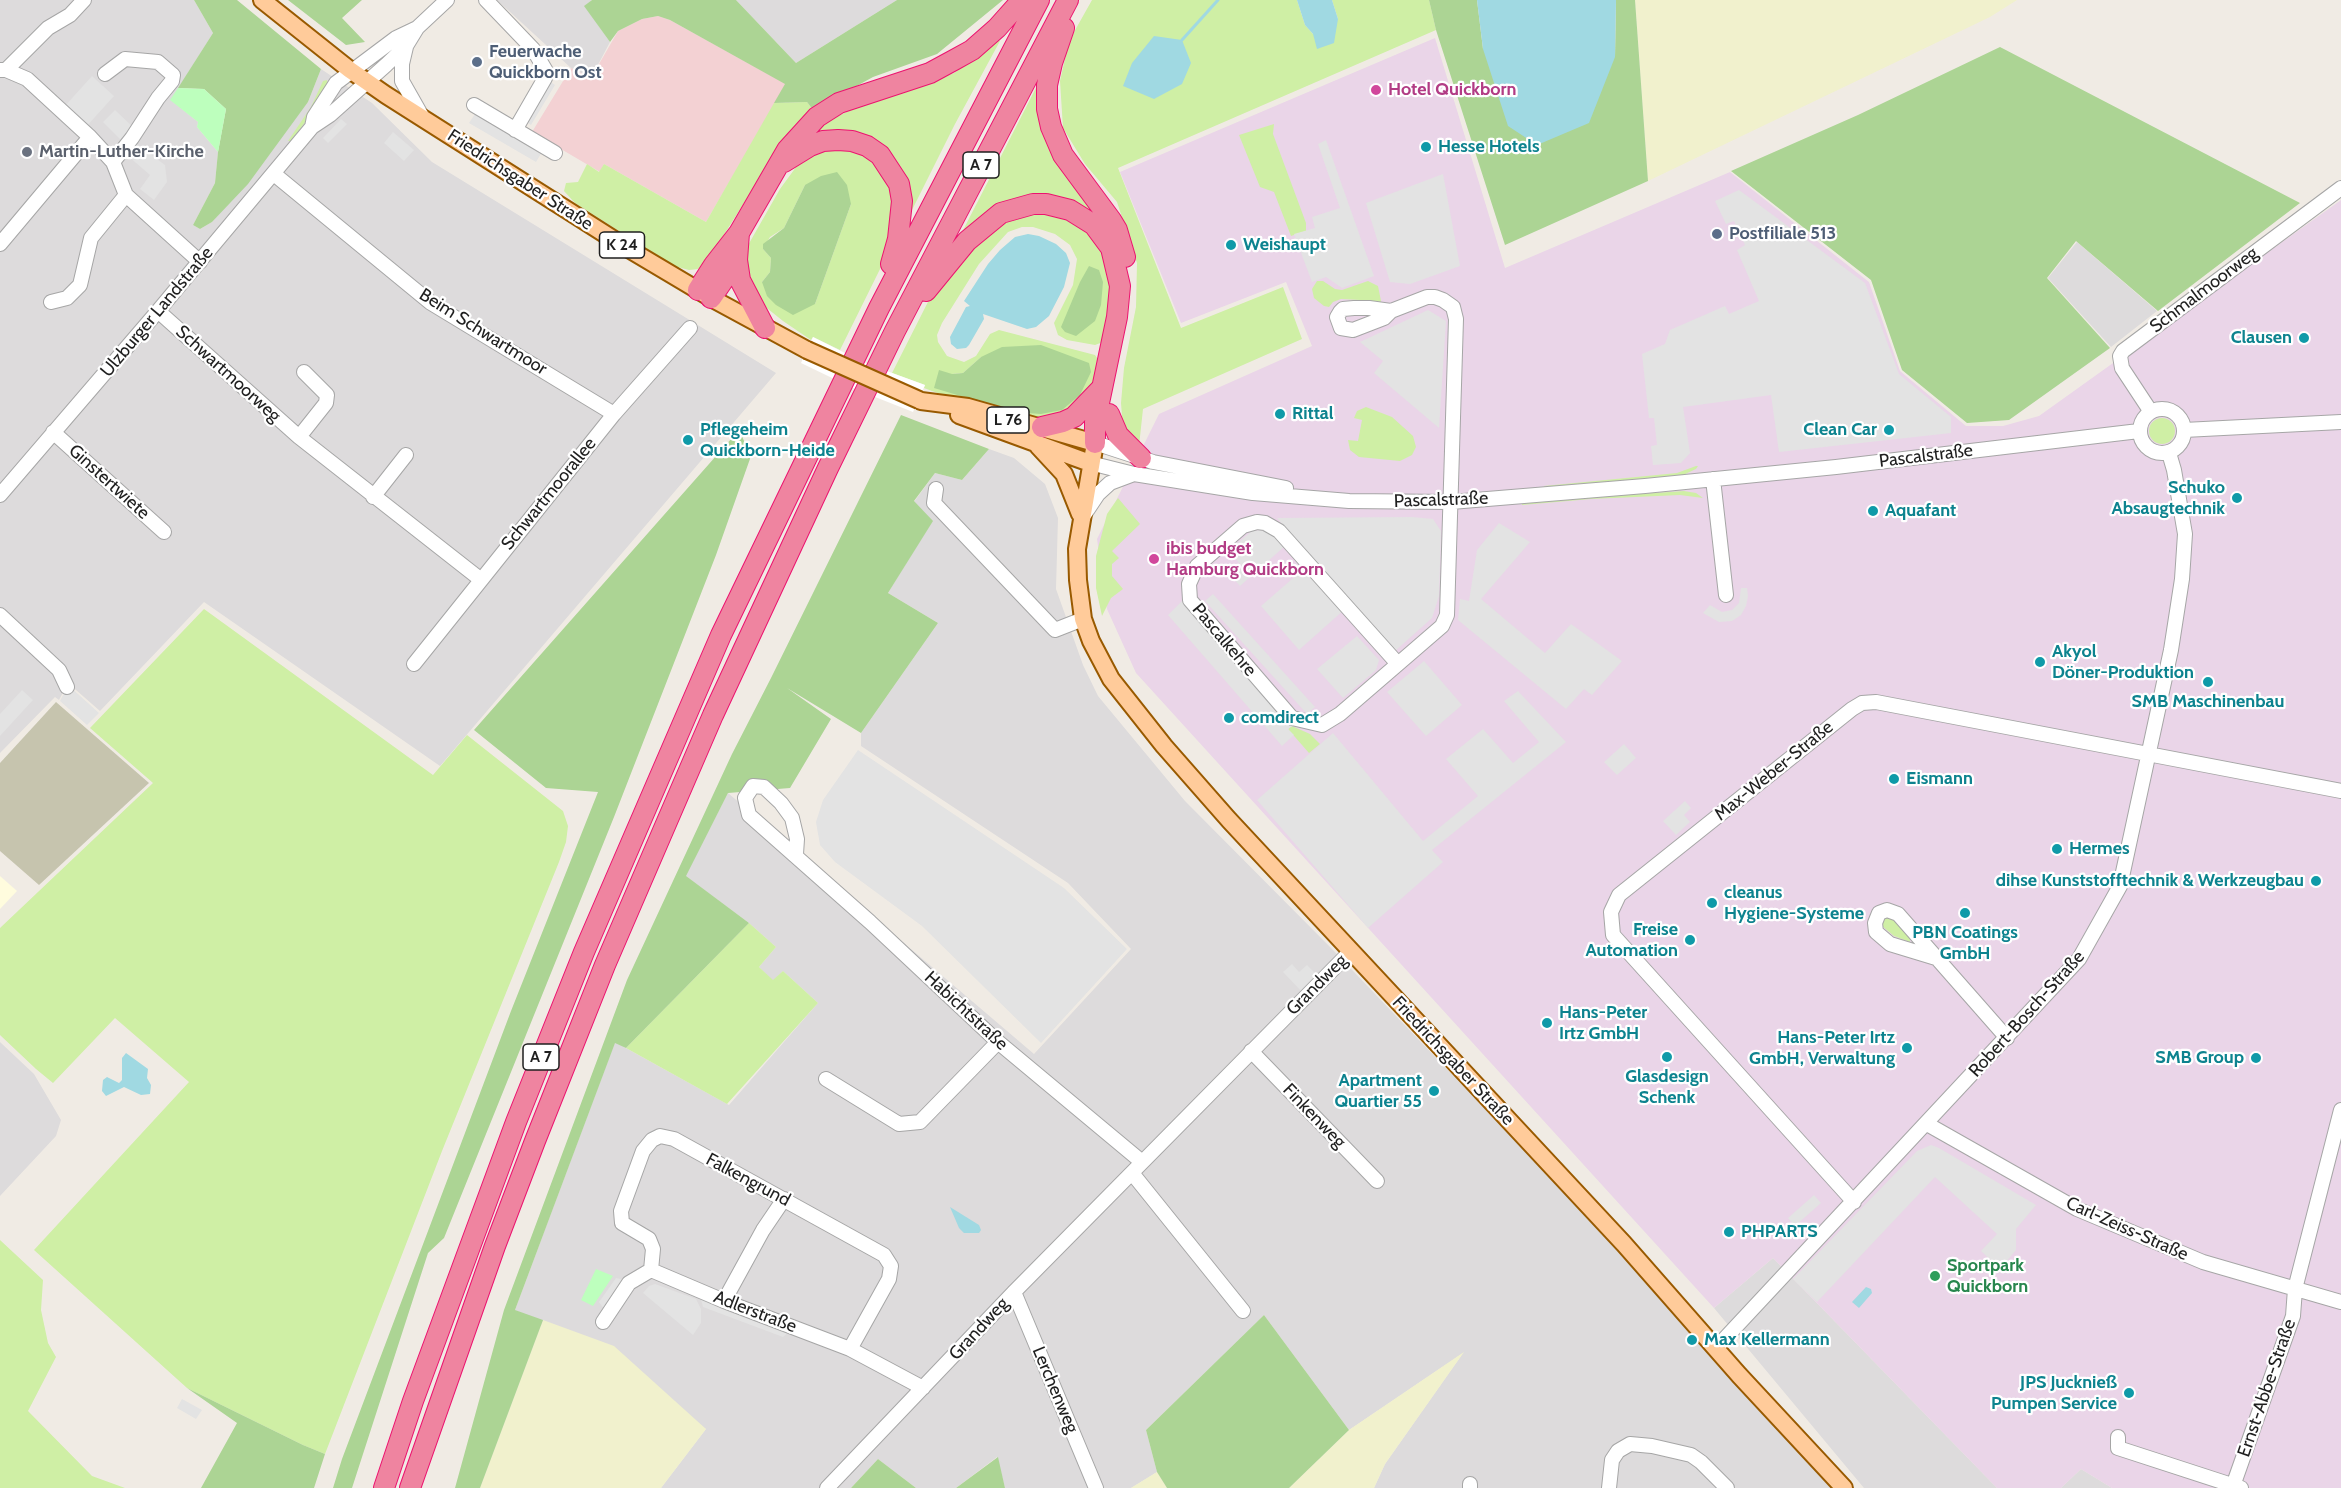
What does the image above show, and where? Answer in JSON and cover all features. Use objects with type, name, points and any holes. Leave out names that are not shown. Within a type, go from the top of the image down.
[{"type":"highway","points":[[704,294],[714,265],[739,234],[787,150],[817,117],[840,103],[930,73],[972,50],[997,28],[1022,0]]},
{"type":"highway","name":"A 7","points":[[384,1488],[481,1212],[584,952],[721,635],[879,308],[1039,0]]},
{"type":"highway","name":"A 7","points":[[410,1488],[495,1246],[605,965],[744,644],[895,331],[1068,0]]},
{"type":"highway","points":[[1074,0],[1052,63],[1047,85],[1047,109],[1051,127],[1063,155],[1111,220],[1120,238],[1126,262],[1128,288],[1125,321],[1109,414],[1105,429],[1095,443]]},
{"type":"highway","points":[[780,165],[810,146],[823,141],[838,140],[852,141],[867,146],[880,155],[892,170],[899,184],[902,201],[901,219],[898,239],[879,308]]},
{"type":"highway","points":[[895,331],[967,241],[1001,213],[1033,204],[1060,207],[1077,214],[1094,225],[1105,237],[1115,259],[1120,286],[1119,302],[1095,422],[1095,443]]},
{"type":"highway","points":[[739,234],[738,272],[745,294],[765,328]]},
{"type":"highway","points":[[704,294],[737,260]]},
{"type":"highway","points":[[1040,436],[1074,417],[1102,388]]},
{"type":"highway","points":[[1109,414],[1118,435],[1138,466]]},
{"type":"main road","name":"Friedrichsgaber Straße","points":[[262,0],[366,82],[704,294],[807,350],[920,400],[968,407],[1028,426],[1040,436],[1090,463]]},
{"type":"main road","name":"Friedrichsgaber Straße","points":[[1040,436],[1095,443],[1090,463],[1077,564],[1083,619],[1090,641],[1111,679],[1164,746],[1351,951],[1633,1252],[1716,1348],[1844,1488]]},
{"type":"main road","name":"Friedrichsgaber Straße","points":[[1040,436],[1064,474],[1082,518]]},
{"type":"street","points":[[84,0],[70,15],[48,28],[3,70],[27,79],[90,137],[113,162],[126,195],[200,262]]},
{"type":"street","name":"Ulzburger Landstraße","points":[[0,495],[200,262],[312,127],[330,115],[406,46],[417,28],[447,0]]},
{"type":"street","points":[[486,0],[533,49],[546,71],[545,78],[515,130]]},
{"type":"street","name":"Ulzburger Landstraße","points":[[312,127],[314,117],[336,83],[350,70],[396,38],[417,28]]},
{"type":"street","name":"Ulzburger Landstraße","points":[[406,46],[402,64],[402,81],[424,120]]},
{"type":"street","points":[[105,74],[125,59],[158,62],[173,75],[172,81],[113,162]]},
{"type":"street","points":[[474,105],[555,153]]},
{"type":"street","points":[[0,244],[90,137]]},
{"type":"street","name":"Beim Schwartmoor","points":[[273,174],[431,303],[614,414]]},
{"type":"street","name":"Schmalmoorweg","points":[[2151,412],[2122,368],[2120,356],[2123,351],[2341,188]]},
{"type":"street","points":[[51,302],[67,298],[80,285],[91,238],[126,195]]},
{"type":"street","points":[[1391,311],[1427,297],[1443,300],[1453,308],[1456,320],[1447,615],[1442,626],[1398,664]]},
{"type":"street","name":"Schwartmoorweg","points":[[158,311],[299,437],[480,579]]},
{"type":"street","name":"Schwartmoorallee","points":[[414,664],[614,414],[690,328]]},
{"type":"street","points":[[299,437],[326,403],[327,395],[304,372]]},
{"type":"street","points":[[2160,409],[2172,411],[2182,421],[2184,430],[2180,445],[2169,453],[2156,453],[2143,444],[2139,431],[2143,419],[2151,412],[2160,409]]},
{"type":"street","points":[[2184,430],[2341,422]]},
{"type":"street","name":"Pascalstraße","points":[[1090,463],[1138,466],[1153,462],[1292,489],[1313,498],[1407,503],[1451,502],[1713,479],[2139,431]]},
{"type":"street","name":"Ginstertwiete","points":[[53,432],[164,532]]},
{"type":"street","name":"Pascalstraße","points":[[1095,443],[1138,466]]},
{"type":"street","name":"Robert-Bosch-Straße","points":[[1716,1348],[2079,959],[2120,886],[2171,650],[2183,556],[2185,534],[2169,453]]},
{"type":"street","points":[[373,497],[406,455]]},
{"type":"street","name":"Friedrichsgaber Straße","points":[[1082,518],[1098,494],[1110,483],[1138,466]]},
{"type":"street","points":[[1713,479],[1726,596]]},
{"type":"street","points":[[936,489],[934,503],[1055,630],[1083,619]]},
{"type":"street","name":"Pascalkehre","points":[[1257,522],[1265,523],[1279,531],[1398,664],[1340,714],[1322,725],[1292,718],[1190,600],[1189,584],[1197,566],[1243,526],[1257,522]]},
{"type":"street","points":[[0,615],[59,670],[67,687]]},
{"type":"street","name":"Max-Weber-Straße","points":[[1854,1202],[1613,935],[1611,912],[1619,895],[1862,703],[1876,702],[2341,791]]},
{"type":"street","name":"Habichtstraße","points":[[796,854],[797,839],[792,818],[781,803],[764,787],[753,786],[745,798],[749,815],[796,854],[999,1042],[1142,1162]]},
{"type":"street","name":"Grandweg","points":[[827,1488],[1014,1292],[1351,951]]},
{"type":"street","points":[[1936,958],[2007,1038]]},
{"type":"street","points":[[826,1079],[899,1124],[920,1122],[999,1042]]},
{"type":"street","name":"Finkenweg","points":[[1251,1051],[1377,1181]]},
{"type":"street","name":"Ernst-Abbe-Straße","points":[[2118,1437],[2118,1448],[2237,1487],[2293,1316],[2295,1289],[2341,1110]]},
{"type":"street","name":"Carl-Zeiss-Straße","points":[[1927,1124],[2077,1209],[2203,1262],[2341,1302]]},
{"type":"street","name":"Falkengrund","points":[[651,1270],[653,1249],[649,1239],[622,1223],[621,1211],[643,1151],[652,1140],[660,1136],[674,1140],[884,1255],[891,1266],[889,1280],[850,1348]]},
{"type":"street","points":[[1132,1173],[1243,1311]]},
{"type":"street","points":[[724,1301],[763,1230],[784,1199]]},
{"type":"street","points":[[603,1322],[629,1283],[651,1270]]},
{"type":"street","name":"Adlerstraße","points":[[651,1270],[724,1301],[850,1348],[923,1388]]},
{"type":"street","name":"Lerchenweg","points":[[1014,1292],[1096,1488]]},
{"type":"street","points":[[1609,1488],[1612,1460],[1618,1450],[1630,1444],[1652,1446],[1691,1455],[1726,1488]]},
{"type":"shaded area","points":[[0,0],[194,0],[213,33],[171,100],[198,122],[197,127],[218,152],[215,183],[193,225],[200,229],[212,222],[308,102],[321,69],[372,103],[432,162],[776,373],[440,766],[204,602],[100,711],[68,683],[59,700],[55,697],[0,753]]},
{"type":"shaded area","points":[[497,0],[592,0],[585,6],[610,42],[591,78],[571,68]]},
{"type":"shaded area","points":[[736,0],[897,0],[796,63]]},
{"type":"shaded area","points":[[658,16],[670,20],[786,84],[706,222],[604,164],[600,172],[532,132],[571,68],[591,78],[618,31],[642,19]]},
{"type":"shaded area","points":[[1435,38],[1505,268],[1730,172],[1869,282],[1900,371],[1966,426],[2003,426],[2039,416],[2341,200],[2341,1488],[2112,1488],[2081,1469],[2061,1488],[1997,1488],[1773,1258],[1714,1308],[1136,673],[1107,609],[1097,539],[1159,414],[1312,346],[1286,282],[1181,323],[1120,172]]},
{"type":"shaded area","points":[[92,76],[114,96],[86,127],[64,107]]},
{"type":"shaded area","points":[[545,78],[555,85],[531,125],[521,119]]},
{"type":"shaded area","points":[[115,110],[133,127],[121,140],[103,122]]},
{"type":"shaded area","points":[[475,114],[542,152],[536,162],[469,123]]},
{"type":"shaded area","points":[[341,119],[347,124],[328,143],[323,138]]},
{"type":"shaded area","points":[[393,132],[414,150],[404,161],[384,143]]},
{"type":"shaded area","points":[[1326,140],[1374,276],[1342,288],[1326,277],[1312,282],[1294,234],[1315,228],[1312,217],[1340,208],[1318,144]]},
{"type":"shaded area","points":[[137,144],[165,165],[167,182],[154,200],[140,189],[150,175],[128,156]]},
{"type":"shaded area","points":[[1443,174],[1460,266],[1410,284],[1390,282],[1366,203]]},
{"type":"shaded area","points":[[1739,190],[1865,283],[1899,374],[1951,417],[1951,433],[1779,452],[1771,395],[1683,407],[1690,453],[1681,463],[1653,465],[1651,446],[1657,445],[1654,418],[1649,418],[1642,354],[1665,344],[1670,330],[1725,306],[1729,314],[1759,301],[1737,250],[1745,245],[1734,221],[1726,224],[1715,201]]},
{"type":"shaded area","points":[[2077,242],[2157,311],[2111,347],[2048,278]]},
{"type":"shaded area","points":[[1428,310],[1446,321],[1439,428],[1374,373],[1383,361],[1360,342]]},
{"type":"shaded area","points":[[989,449],[1014,458],[1045,484],[1058,518],[1056,589],[1083,665],[1098,696],[1185,801],[1333,950],[1612,1242],[1832,1488],[1374,1488],[1385,1464],[1463,1353],[1349,1430],[1264,1315],[1146,1430],[1157,1472],[1131,1488],[1005,1488],[997,1457],[956,1488],[916,1488],[878,1459],[851,1488],[661,1488],[706,1429],[515,1310],[615,1042],[729,1105],[818,1003],[783,971],[773,981],[759,967],[776,947],[749,923],[685,876],[728,793],[1034,1054],[1131,949],[1068,883],[861,746],[861,733],[938,623],[888,593],[932,521],[914,502],[935,473],[962,480]]},
{"type":"shaded area","points":[[1412,517],[1433,519],[1441,531],[1439,596],[1432,618],[1394,652],[1277,518]]},
{"type":"shaded area","points":[[1499,523],[1530,542],[1481,599],[1545,653],[1571,624],[1622,661],[1592,695],[1584,689],[1566,709],[1458,620],[1460,599],[1469,601],[1477,550]]},
{"type":"shaded area","points":[[1261,530],[1272,534],[1285,546],[1240,586],[1232,577],[1243,567],[1228,551],[1252,531]]},
{"type":"shaded area","points":[[1307,566],[1345,609],[1299,650],[1261,606]]},
{"type":"shaded area","points":[[1741,588],[1747,588],[1746,606],[1741,615],[1732,621],[1719,622],[1703,613],[1710,605],[1722,612],[1732,610],[1739,603]]},
{"type":"shaded area","points":[[1213,594],[1315,707],[1307,714],[1205,601]]},
{"type":"shaded area","points":[[1183,600],[1295,724],[1288,729],[1294,735],[1282,746],[1168,615]]},
{"type":"shaded area","points":[[1357,636],[1379,660],[1376,670],[1343,698],[1317,669]]},
{"type":"shaded area","points":[[1424,661],[1462,705],[1426,736],[1387,692]]},
{"type":"shaded area","points":[[68,685],[99,713],[87,725],[60,701]]},
{"type":"shaded area","points":[[22,690],[33,700],[0,736],[0,714]]},
{"type":"shaded area","points":[[1518,691],[1566,742],[1432,850],[1443,862],[1368,928],[1257,800],[1333,733],[1423,841],[1478,796],[1446,759],[1483,729],[1513,763],[1539,742],[1504,701]]},
{"type":"shaded area","points":[[56,702],[149,783],[39,885],[0,851],[0,763]]},
{"type":"shaded area","points":[[1624,744],[1636,758],[1617,775],[1604,762]]},
{"type":"shaded area","points":[[858,750],[1064,888],[1127,949],[1041,1043],[922,926],[835,862],[820,845],[816,822],[823,800]]},
{"type":"shaded area","points":[[1685,801],[1691,808],[1684,815],[1690,822],[1676,835],[1663,821]]},
{"type":"shaded area","points":[[0,876],[17,891],[0,909]]},
{"type":"shaded area","points":[[1292,964],[1299,972],[1307,965],[1318,976],[1302,992],[1283,972]]},
{"type":"shaded area","points":[[0,1042],[34,1074],[61,1120],[56,1136],[0,1196]]},
{"type":"shaded area","points":[[1931,1145],[2036,1205],[2016,1229],[2016,1250],[2000,1269],[1981,1251],[1997,1234],[1935,1177],[1817,1302],[1793,1279],[1917,1151]]},
{"type":"shaded area","points":[[1814,1195],[1821,1203],[1795,1226],[1788,1218]]},
{"type":"shaded area","points":[[1773,1258],[1997,1488],[1864,1488],[1714,1308]]},
{"type":"shaded area","points":[[616,1278],[625,1280],[604,1309],[599,1302]]},
{"type":"shaded area","points":[[655,1284],[696,1299],[701,1309],[701,1323],[693,1335],[643,1293],[649,1286]]},
{"type":"shaded area","points":[[701,1299],[789,1332],[783,1337],[703,1307]]},
{"type":"shaded area","points":[[182,1399],[202,1410],[196,1419],[177,1408]]},
{"type":"shaded area","points":[[2081,1469],[2112,1488],[2061,1488]]},
{"type":"green space","points":[[194,0],[237,0],[321,69],[308,102],[248,184],[212,222],[200,229],[193,225],[215,183],[226,109],[204,89],[178,88],[213,33]]},
{"type":"green space","points":[[288,0],[362,0],[342,18],[365,42],[346,45]]},
{"type":"green space","points":[[592,0],[736,0],[796,63],[897,0],[1003,0],[937,54],[873,77],[813,110],[807,102],[774,103],[785,84],[670,20],[658,16],[642,19],[618,31],[610,42],[584,6]]},
{"type":"green space","points":[[1092,0],[1297,0],[1305,25],[1313,34],[1338,19],[1332,0],[1429,0],[1436,30],[1118,168],[1181,328],[1283,287],[1302,339],[1143,409],[1139,446],[1123,429],[1121,403],[1124,368],[1136,307],[1137,263],[1117,202],[1085,164],[1063,128],[1060,81],[1069,41]]},
{"type":"green space","points":[[1429,0],[1477,0],[1483,49],[1615,57],[1616,0],[1635,0],[1648,181],[1505,245],[1436,30]]},
{"type":"green space","points":[[1635,0],[2017,0],[1990,17],[1648,181]]},
{"type":"green space","points":[[998,40],[1000,41],[907,220],[906,181],[897,161],[880,145],[815,138],[815,127],[859,106],[954,73]]},
{"type":"green space","points":[[2000,47],[2300,203],[2158,311],[2076,241],[2047,278],[2110,348],[2009,420],[1967,423],[1902,370],[1871,280],[1731,171],[1858,115]]},
{"type":"green space","points":[[327,80],[328,85],[312,113],[291,141],[288,141],[311,107],[323,81]]},
{"type":"green space","points":[[1039,82],[1047,133],[1110,228],[1054,198],[957,242]]},
{"type":"green space","points":[[178,88],[204,89],[226,109],[218,152],[197,127],[198,122],[170,100]]},
{"type":"green space","points":[[807,102],[813,110],[780,146],[706,263],[698,269],[689,270],[674,266],[575,203],[564,191],[566,183],[578,182],[587,164],[599,172],[604,164],[706,222],[774,103]]},
{"type":"green space","points":[[1274,124],[1273,134],[1306,223],[1306,231],[1291,236],[1274,192],[1260,187],[1239,135]]},
{"type":"green space","points":[[835,147],[858,151],[875,162],[888,180],[895,214],[883,263],[840,350],[813,337],[811,340],[783,321],[763,305],[745,282],[747,247],[780,189],[799,163],[813,153]],"holes":[[[805,185],[851,204],[815,304],[762,282],[770,272],[771,258],[763,249],[770,237],[784,228]]]},
{"type":"green space","points":[[837,172],[847,185],[851,204],[815,304],[793,315],[776,305],[767,296],[762,282],[770,272],[771,258],[763,249],[763,244],[784,228],[805,185],[821,176]]},
{"type":"green space","points":[[1030,214],[1052,214],[1079,225],[1096,239],[1109,265],[1111,299],[1103,342],[1095,345],[1067,340],[1058,335],[1054,323],[1073,285],[1077,259],[1070,245],[1055,234],[1033,227],[1022,227],[1008,232],[979,264],[942,323],[937,335],[938,342],[947,356],[964,362],[976,356],[990,334],[999,330],[1095,355],[1099,361],[1090,391],[1062,416],[1030,419],[998,413],[924,388],[925,385],[892,373],[932,294],[951,266],[1002,224]],"holes":[[[981,357],[1014,412],[952,374],[963,373]]]},
{"type":"green space","points":[[1089,266],[1099,270],[1103,282],[1101,305],[1095,321],[1076,336],[1065,332],[1061,327]]},
{"type":"green space","points":[[1317,281],[1323,281],[1335,289],[1342,290],[1368,281],[1378,286],[1381,301],[1378,306],[1360,300],[1341,299],[1333,302],[1329,307],[1324,306],[1314,298],[1312,289]]},
{"type":"green space","points":[[1041,345],[1089,363],[1091,372],[1080,395],[1062,410],[1041,414],[1014,412],[934,388],[939,370],[952,374],[963,373],[981,357],[1002,347]]},
{"type":"green space","points":[[1366,407],[1392,417],[1413,436],[1416,447],[1412,455],[1400,461],[1359,457],[1350,450],[1348,440],[1358,441],[1362,420],[1354,418],[1357,411]]},
{"type":"green space","points":[[901,415],[989,449],[962,480],[935,473],[914,501],[933,521],[888,593],[938,623],[861,733],[787,688],[831,719],[790,788],[728,793],[686,876],[749,923],[626,1048],[615,1043],[515,1310],[543,1320],[480,1488],[455,1488],[504,1310],[627,980],[732,754]]},
{"type":"green space","points":[[2162,418],[2171,422],[2175,431],[2171,440],[2162,444],[2153,440],[2149,431],[2153,422]]},
{"type":"green space","points":[[739,430],[751,456],[716,555],[614,817],[444,1238],[428,1253],[352,1488],[333,1488],[511,1011],[598,792],[546,788],[474,730]]},
{"type":"green space","points":[[1698,466],[1696,469],[1681,476],[1545,490],[1544,486],[1677,473]]},
{"type":"green space","points":[[1684,491],[1696,493],[1703,498],[1680,495],[1522,505],[1522,502]]},
{"type":"green space","points":[[1118,498],[1140,524],[1112,551],[1119,558],[1112,564],[1112,576],[1123,589],[1111,598],[1102,616],[1096,588],[1096,556],[1107,514]]},
{"type":"green space","points":[[204,609],[433,775],[467,735],[563,811],[568,826],[566,842],[559,862],[442,1151],[325,1454],[187,1388],[34,1250],[189,1082],[115,1018],[53,1083],[0,1035],[0,928],[153,783],[90,728]]},
{"type":"green space","points":[[1292,726],[1310,734],[1320,744],[1309,753],[1288,729]]},
{"type":"green space","points":[[1886,917],[1894,918],[1910,937],[1910,942],[1894,936],[1882,926],[1882,920]]},
{"type":"green space","points":[[749,923],[776,947],[759,967],[773,980],[783,971],[818,1003],[727,1104],[626,1048]]},
{"type":"green space","points":[[0,1240],[43,1280],[41,1310],[48,1343],[56,1357],[28,1411],[92,1476],[125,1488],[0,1488]]},
{"type":"green space","points":[[596,1269],[613,1276],[593,1306],[581,1300]]},
{"type":"green space","points":[[1264,1315],[1349,1430],[1289,1488],[1167,1488],[1157,1472],[1146,1430]]},
{"type":"green space","points":[[543,1320],[614,1346],[706,1429],[661,1488],[480,1488]]},
{"type":"green space","points":[[1464,1352],[1385,1464],[1374,1488],[1289,1488],[1349,1430]]},
{"type":"green space","points":[[187,1388],[325,1454],[314,1488],[201,1488],[237,1423]]},
{"type":"green space","points":[[998,1457],[1005,1488],[956,1488]]},
{"type":"green space","points":[[878,1459],[916,1488],[851,1488]]},
{"type":"green space","points":[[1157,1472],[1167,1488],[1131,1488]]},
{"type":"water","points":[[1297,0],[1332,0],[1338,19],[1334,43],[1317,49],[1313,34],[1305,25]]},
{"type":"water","points":[[1477,0],[1616,0],[1615,57],[1589,123],[1537,145],[1508,126],[1483,49]]},
{"type":"water","points":[[1154,36],[1182,40],[1191,63],[1182,84],[1154,99],[1123,86],[1132,63]]},
{"type":"water","points":[[1028,234],[1039,236],[1056,244],[1066,253],[1070,263],[1064,287],[1049,316],[1036,327],[1027,329],[983,314],[984,319],[969,345],[966,348],[957,349],[951,344],[950,337],[966,307],[970,306],[964,301],[1000,250],[1015,237]]},
{"type":"water","points":[[126,1053],[148,1069],[150,1094],[141,1095],[124,1087],[106,1096],[102,1091],[103,1080],[107,1077],[119,1083],[122,1080],[122,1058]]},
{"type":"water","points":[[950,1207],[979,1225],[981,1230],[979,1233],[964,1233],[959,1228]]},
{"type":"water","points":[[1866,1287],[1871,1289],[1872,1293],[1859,1308],[1852,1302]]},
{"type":"pier","points":[[813,337],[865,363],[925,385],[913,412],[855,389],[801,363]]},
{"type":"waterway","points":[[1182,40],[1218,0]]},
{"type":"place","name":"Feuerwache Quickborn Ost","points":[[477,62]]},
{"type":"place","name":"Hotel Quickborn","points":[[1376,90]]},
{"type":"place","name":"Hesse Hotels","points":[[1426,147]]},
{"type":"place","name":"Martin-Luther-Kirche","points":[[27,152]]},
{"type":"place","name":"Postfiliale 513","points":[[1717,234]]},
{"type":"place","name":"Weishaupt","points":[[1231,245]]},
{"type":"place","name":"Clausen","points":[[2304,338]]},
{"type":"place","name":"Rittal","points":[[1280,414]]},
{"type":"place","name":"Clean Car","points":[[1889,430]]},
{"type":"place","name":"Pflegeheim Quickborn-Heide","points":[[688,440]]},
{"type":"place","name":"Schuko Absaugtechnik","points":[[2237,498]]},
{"type":"place","name":"Aquafant","points":[[1873,511]]},
{"type":"place","name":"ibis budget Hamburg Quickborn","points":[[1154,559]]},
{"type":"place","name":"Akyol Döner-Produktion","points":[[2040,662]]},
{"type":"place","name":"SMB Maschinenbau","points":[[2208,682]]},
{"type":"place","name":"comdirect","points":[[1229,718]]},
{"type":"place","name":"Eismann","points":[[1894,779]]},
{"type":"place","name":"Hermes","points":[[2057,849]]},
{"type":"place","name":"dihse Kunststofftechnik & Werkzeugbau","points":[[2316,881]]},
{"type":"place","name":"cleanus Hygiene-Systeme","points":[[1712,903]]},
{"type":"place","name":"PBN Coatings GmbH","points":[[1965,913]]},
{"type":"place","name":"Freise Automation","points":[[1690,940]]},
{"type":"place","name":"Hans-Peter Irtz GmbH","points":[[1547,1023]]},
{"type":"place","name":"Hans-Peter Irtz GmbH, Verwaltung","points":[[1907,1048]]},
{"type":"place","name":"Glasdesign Schenk","points":[[1667,1057]]},
{"type":"place","name":"SMB Group","points":[[2256,1058]]},
{"type":"place","name":"Apartment Quartier 55","points":[[1434,1091]]},
{"type":"place","name":"PHPARTS","points":[[1729,1232]]},
{"type":"place","name":"Sportpark Quickborn","points":[[1935,1276]]},
{"type":"place","name":"Max Kellermann","points":[[1692,1340]]},
{"type":"place","name":"JPS Jucknieß Pumpen Service","points":[[2129,1393]]}]
